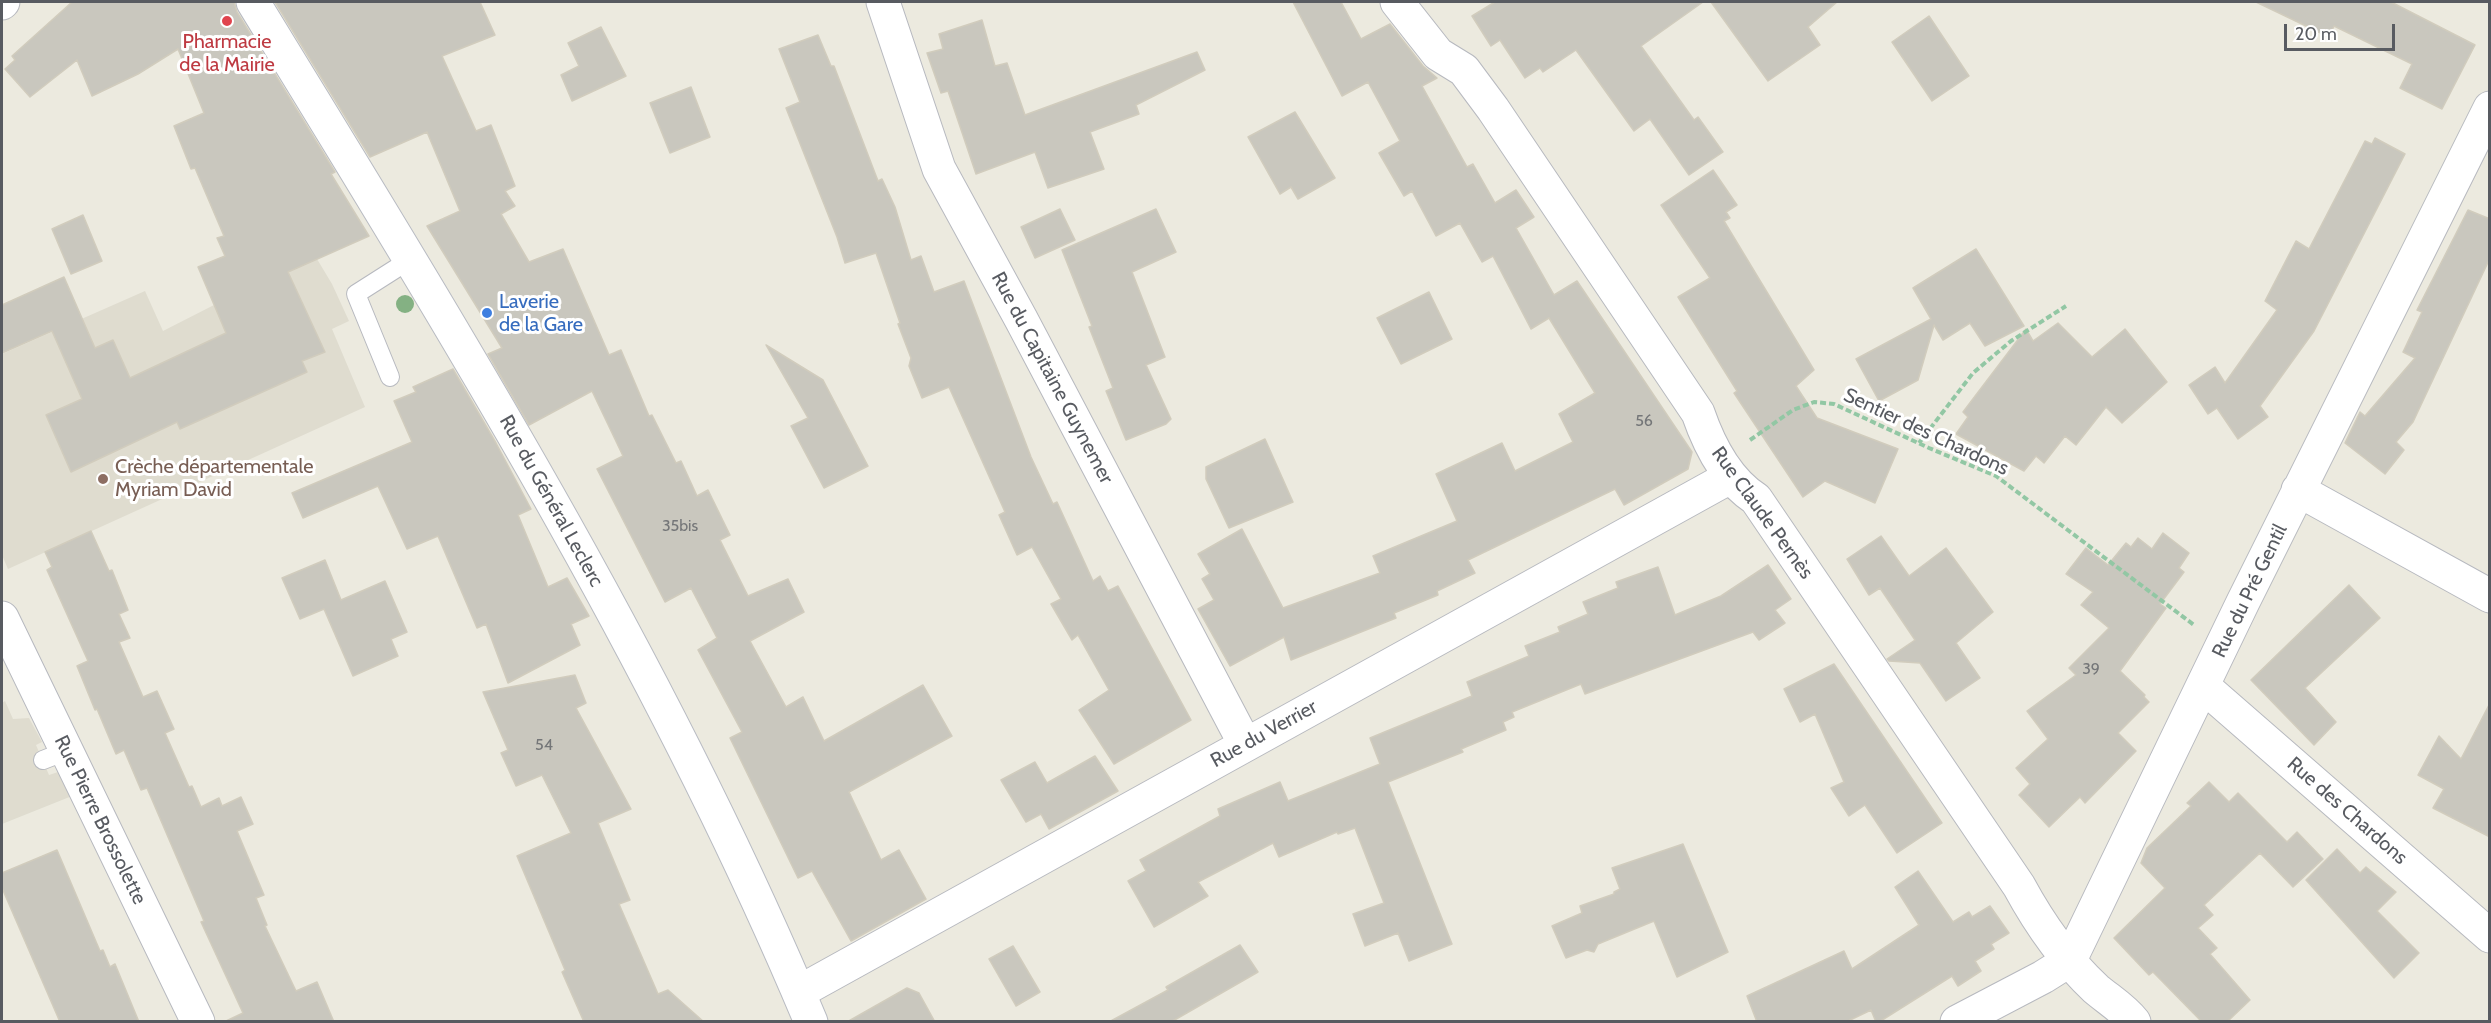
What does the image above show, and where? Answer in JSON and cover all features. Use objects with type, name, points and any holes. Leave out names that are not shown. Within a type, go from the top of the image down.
[{"type":"street","name":"Rue du Général Leclerc","points":[[253,2],[411,259],[532,464],[683,743],[805,1007]]},
{"type":"street","name":"Rue du Capitaine Guynemer","points":[[883,2],[939,169],[1027,329],[1245,744]]},
{"type":"street","name":"Rue Claude Pernès","points":[[1397,2],[1438,54],[1464,70],[1493,109],[1698,413],[1705,436],[1730,477],[1756,499],[2019,886],[2041,925],[2096,989],[2125,1010],[2134,1022]]},
{"type":"street","name":"Rue du Pré Gentil","points":[[2070,960],[2298,490],[2490,108]]},
{"type":"street","name":"Rue du Verrier","points":[[805,1007],[1245,744],[1730,477]]},
{"type":"street","points":[[2298,490],[2490,596]]},
{"type":"street","name":"Rue Pierre Brossolette","points":[[2,618],[55,755],[198,1022]]},
{"type":"street","name":"Rue des Chardons","points":[[2204,686],[2490,936]]},
{"type":"street","points":[[1957,1022],[2043,977],[2070,960]]},
{"type":"lane","points":[[390,377],[356,294],[411,259]]},
{"type":"path","points":[[1919,443],[1973,373],[2011,341],[2066,306]]},
{"type":"path","name":"Sentier des Chardons","points":[[1748,441],[1792,410],[1814,402],[1834,404],[1996,476],[2199,629]]},
{"type":"shaded area","name":"Crèche départementale Myriam David","points":[[317,259],[332,284],[349,321],[332,329],[365,407],[8,569],[2,555],[2,354],[145,291],[163,331],[214,305]]},
{"type":"shaded area","points":[[5,701],[13,719],[29,718],[42,742],[36,745],[49,775],[61,771],[72,796],[2,824],[2,703]]},
{"type":"building","points":[[72,2],[234,2],[237,12],[335,172],[331,174],[369,236],[288,272],[325,352],[302,361],[307,372],[180,429],[177,422],[71,472],[46,415],[82,399],[52,331],[2,353],[2,305],[64,277],[95,348],[113,340],[130,378],[226,333],[198,267],[225,256],[217,238],[224,236],[195,168],[191,169],[174,126],[204,113],[178,49],[138,74],[92,96],[77,60],[30,97],[5,69],[15,60],[12,56]]},
{"type":"building","points":[[275,2],[480,2],[495,35],[442,56],[476,131],[491,125],[515,186],[505,191],[515,206],[501,214],[529,262],[563,249],[609,355],[621,350],[649,416],[652,415],[676,463],[681,461],[697,496],[708,490],[730,535],[720,540],[748,596],[788,579],[804,612],[750,641],[786,707],[803,697],[824,741],[923,685],[952,736],[849,792],[881,860],[899,850],[926,899],[851,941],[812,871],[798,878],[730,738],[742,732],[698,650],[717,638],[691,588],[665,602],[597,469],[623,456],[592,391],[529,425],[488,354],[502,348],[427,226],[460,211],[427,132],[370,157]]},
{"type":"building","points":[[1293,2],[1341,2],[1361,39],[1390,24],[1423,66],[1437,78],[1422,86],[1467,167],[1473,164],[1495,203],[1516,190],[1534,217],[1516,228],[1554,295],[1577,281],[1692,452],[1688,469],[1624,505],[1615,489],[1468,560],[1475,573],[1437,591],[1438,595],[1394,613],[1396,618],[1291,660],[1284,637],[1230,666],[1198,609],[1214,600],[1202,579],[1210,574],[1198,554],[1242,529],[1283,608],[1380,573],[1373,556],[1457,521],[1436,474],[1502,443],[1515,471],[1573,442],[1559,414],[1595,393],[1549,318],[1531,329],[1493,256],[1482,262],[1460,223],[1436,236],[1412,191],[1404,196],[1379,153],[1400,141],[1368,82],[1342,96]]},
{"type":"building","points":[[1495,2],[1703,2],[1641,46],[1694,120],[1698,117],[1723,152],[1689,175],[1650,119],[1634,131],[1576,50],[1543,72],[1540,68],[1525,78],[1500,40],[1491,46],[1472,16]]},
{"type":"building","points":[[1711,2],[1837,2],[1808,27],[1820,45],[1768,81]]},
{"type":"building","points":[[2256,2],[2391,2],[2475,45],[2442,109],[2400,88],[2412,64],[2334,26],[2329,37]]},
{"type":"building","points":[[1929,16],[1969,76],[1932,101],[1892,42]]},
{"type":"building","points":[[982,20],[995,66],[1007,63],[1025,115],[1197,52],[1205,70],[1136,105],[1139,114],[1090,132],[1104,169],[1048,188],[1035,152],[976,174],[948,91],[941,93],[927,53],[943,49],[939,34]]},
{"type":"building","points":[[601,27],[626,76],[572,101],[561,75],[579,66],[568,43]]},
{"type":"building","points":[[818,35],[831,66],[834,66],[878,181],[882,179],[895,207],[911,260],[921,256],[934,292],[964,281],[1031,457],[1053,504],[1057,502],[1093,581],[1100,576],[1108,591],[1118,586],[1191,720],[1114,764],[1079,710],[1109,690],[1078,635],[1072,640],[1051,604],[1061,599],[1032,547],[1017,555],[999,515],[1005,512],[949,387],[922,398],[909,366],[911,358],[876,253],[845,263],[786,108],[800,102],[779,49]]},
{"type":"building","points":[[691,87],[710,137],[670,153],[650,103]]},
{"type":"building","points":[[1295,112],[1335,178],[1298,199],[1291,187],[1280,194],[1248,137]]},
{"type":"building","points":[[2375,138],[2405,154],[2314,331],[2260,406],[2268,417],[2238,439],[2217,408],[2208,414],[2189,385],[2215,367],[2225,383],[2277,310],[2265,301],[2296,241],[2309,249],[2365,141],[2372,144]]},
{"type":"building","points":[[1713,170],[1737,205],[1726,212],[1730,218],[1724,221],[1814,370],[1796,386],[1817,418],[1898,449],[1875,503],[1825,481],[1803,497],[1734,393],[1737,391],[1678,297],[1710,278],[1661,205]]},
{"type":"building","points":[[1060,209],[1075,240],[1035,258],[1021,227]]},
{"type":"building","points":[[1156,209],[1176,252],[1132,272],[1165,357],[1146,365],[1171,419],[1166,424],[1126,440],[1106,391],[1113,388],[1062,250]]},
{"type":"building","points":[[2468,210],[2490,219],[2490,258],[2413,422],[2396,442],[2404,450],[2385,474],[2345,443],[2360,412],[2365,416],[2415,358],[2403,352],[2422,312],[2417,310]]},
{"type":"building","points":[[83,215],[102,261],[71,274],[52,229]]},
{"type":"building","points":[[1976,249],[2024,326],[1985,346],[1970,323],[1943,340],[1934,325],[1918,380],[1879,401],[1856,359],[1931,319],[1913,288]]},
{"type":"building","points":[[1429,292],[1452,339],[1401,364],[1377,318]]},
{"type":"building","points":[[2058,323],[2092,357],[2125,329],[2167,382],[2122,423],[2106,407],[2076,445],[2065,436],[2044,463],[2036,456],[2024,471],[1956,434],[1968,417],[1963,412],[2026,329],[2033,341]]},
{"type":"building","points":[[766,345],[823,380],[868,466],[824,488],[791,426],[808,418]]},
{"type":"building","points":[[453,369],[531,509],[518,515],[548,587],[567,578],[589,616],[571,624],[580,645],[508,683],[486,624],[477,628],[438,536],[407,549],[378,486],[303,518],[292,493],[412,442],[394,401],[416,392],[413,387]]},
{"type":"building","points":[[1265,439],[1293,502],[1229,528],[1206,479],[1206,467]]},
{"type":"building","points":[[91,531],[109,571],[112,570],[128,610],[119,614],[130,638],[119,642],[143,697],[157,691],[174,729],[165,733],[189,787],[192,786],[201,807],[219,798],[222,806],[241,797],[253,824],[237,831],[264,895],[256,898],[267,925],[265,926],[296,991],[317,982],[334,1022],[224,1022],[243,1013],[201,922],[204,921],[147,788],[141,790],[124,750],[116,754],[97,709],[95,710],[77,666],[88,661],[47,570],[52,567],[45,552]]},
{"type":"building","points":[[2163,533],[2189,553],[2179,568],[2184,572],[2160,604],[2166,608],[2120,671],[2145,695],[2144,697],[2149,702],[2118,733],[2136,751],[2085,803],[2080,797],[2049,827],[2019,795],[2030,784],[2016,768],[2048,739],[2027,711],[2076,675],[2069,668],[2109,628],[2081,605],[2093,592],[2066,574],[2086,548],[2108,565],[2126,543],[2131,547],[2138,538],[2152,549]]},
{"type":"building","points":[[1881,536],[1909,576],[1946,548],[1993,612],[1956,643],[1980,678],[1946,701],[1920,663],[1887,659],[1915,640],[1880,588],[1869,595],[1847,559]]},
{"type":"building","points":[[325,560],[341,600],[385,581],[407,632],[391,639],[398,656],[353,676],[324,609],[300,619],[282,578]]},
{"type":"building","points":[[1768,565],[1791,599],[1775,610],[1785,623],[1759,640],[1753,632],[1585,694],[1581,684],[1512,712],[1514,717],[1503,722],[1506,730],[1461,749],[1463,752],[1388,782],[1452,944],[1409,961],[1398,933],[1365,946],[1353,914],[1384,903],[1355,828],[1338,834],[1337,832],[1279,857],[1273,843],[1198,882],[1208,896],[1154,927],[1128,881],[1146,871],[1140,860],[1220,816],[1218,809],[1280,782],[1288,801],[1380,764],[1370,738],[1472,696],[1467,682],[1529,656],[1525,646],[1560,632],[1558,627],[1588,614],[1583,602],[1618,588],[1616,582],[1658,567],[1675,615],[1721,596]]},
{"type":"building","points":[[2349,585],[2380,618],[2305,688],[2336,722],[2314,745],[2251,680]]},
{"type":"building","points":[[1834,664],[1942,823],[1897,853],[1865,805],[1849,816],[1831,788],[1844,782],[1815,714],[1800,722],[1784,689]]},
{"type":"building","points":[[575,675],[586,703],[576,708],[631,809],[598,823],[630,900],[619,904],[658,994],[668,990],[704,1022],[584,1022],[562,972],[565,970],[517,856],[571,833],[542,775],[516,786],[501,753],[508,750],[483,692]]},
{"type":"building","points":[[2490,703],[2490,837],[2433,808],[2444,789],[2418,775],[2439,736],[2461,759]]},
{"type":"building","points":[[1095,756],[1118,791],[1049,829],[1041,814],[1026,822],[1001,780],[1035,762],[1047,783]]},
{"type":"building","points":[[2209,782],[2229,802],[2238,793],[2287,842],[2297,832],[2323,859],[2293,887],[2260,853],[2204,905],[2213,915],[2198,928],[2217,948],[2210,954],[2250,1000],[2227,1022],[2202,1022],[2153,972],[2149,975],[2114,938],[2165,888],[2141,863],[2147,848],[2191,806],[2187,803]]},
{"type":"building","points":[[1683,844],[1728,952],[1677,977],[1654,921],[1598,944],[1594,952],[1587,950],[1566,958],[1552,926],[1582,913],[1580,906],[1614,894],[1620,889],[1612,868]]},
{"type":"building","points":[[2337,849],[2360,873],[2366,867],[2396,892],[2377,911],[2419,953],[2394,978],[2306,880]]},
{"type":"building","points":[[57,850],[100,951],[103,950],[110,967],[115,964],[139,1022],[60,1022],[2,888],[2,873]]},
{"type":"building","points":[[1918,871],[1953,922],[1969,912],[1972,917],[1990,906],[2009,933],[1991,944],[1994,949],[1975,961],[1981,971],[1958,986],[1952,976],[1879,1022],[1876,1022],[1871,1010],[1846,1022],[1757,1022],[1747,996],[1844,951],[1852,969],[1919,925],[1895,887]]},
{"type":"building","points":[[1240,945],[1258,972],[1171,1022],[1109,1022],[1168,990],[1166,987]]},
{"type":"building","points":[[1013,946],[1040,992],[1016,1006],[989,959]]},
{"type":"building","points":[[907,988],[919,993],[935,1022],[847,1022]]},
{"type":"place","name":"Pharmacie de la Mairie","points":[[227,21]]},
{"type":"place","name":"Laverie de la Gare","points":[[487,313]]},
{"type":"place","name":"Crèche départementale Myriam David","points":[[103,479]]}]
